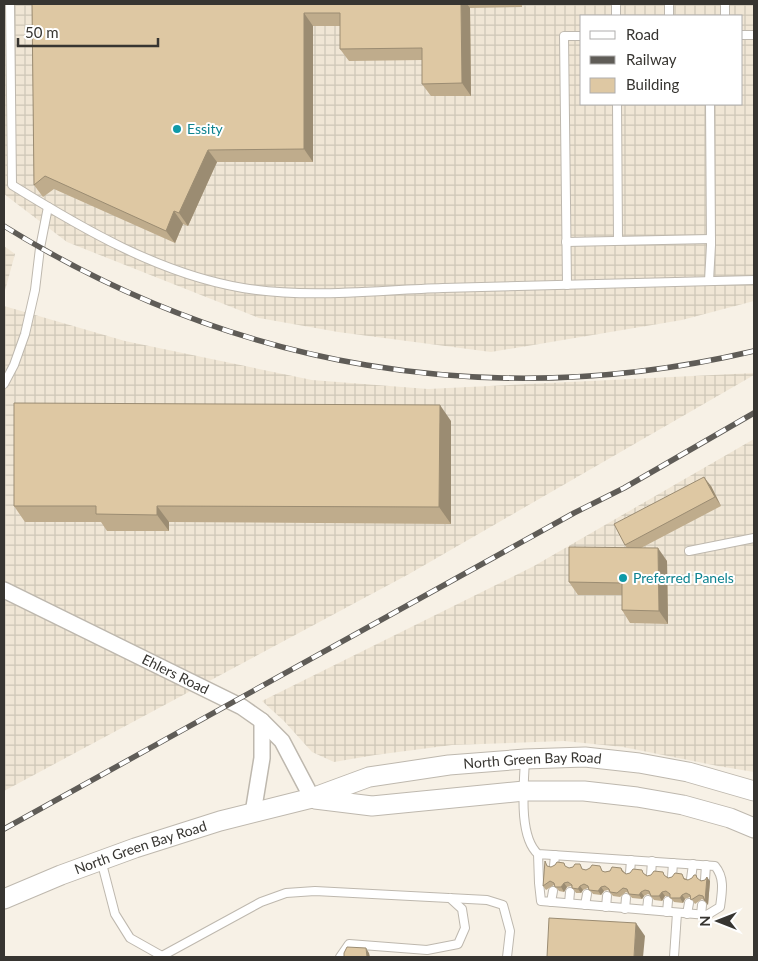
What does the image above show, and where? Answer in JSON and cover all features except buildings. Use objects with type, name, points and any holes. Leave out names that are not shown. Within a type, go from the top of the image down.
[{"type":"street","name":"Ehlers Road","points":[[4,590],[158,667],[234,702],[262,721],[282,741],[312,798]]},
{"type":"street","points":[[253,813],[262,758],[262,721]]},
{"type":"street","name":"North Green Bay Road","points":[[4,899],[101,860],[211,824],[312,798],[369,777],[448,765],[585,757],[639,763],[749,786]]},
{"type":"street","name":"North Green Bay Road","points":[[312,798],[372,806],[524,791],[584,791],[683,805],[730,818],[754,828]]},
{"type":"lane","points":[[10,4],[12,185],[104,238],[155,261],[200,278],[242,288],[279,293],[754,280]]},
{"type":"lane","points":[[567,285],[564,36],[580,36]]},
{"type":"lane","points":[[617,105],[618,240]]},
{"type":"lane","points":[[709,282],[710,105]]},
{"type":"lane","points":[[4,384],[25,334],[35,290],[40,248],[48,207]]},
{"type":"lane","points":[[566,242],[710,239]]},
{"type":"lane","points":[[689,551],[754,538]]},
{"type":"lane","points":[[526,759],[524,791],[525,827],[533,849],[538,854],[573,856],[610,862],[631,860],[715,866],[722,874],[720,907],[707,916],[541,901],[538,883],[538,854]]},
{"type":"lane","points":[[554,866],[555,855]]},
{"type":"lane","points":[[573,856],[573,868]]},
{"type":"lane","points":[[101,860],[115,914],[130,938],[163,957],[261,902],[286,893],[315,891],[487,900],[502,905],[510,931],[507,957]]},
{"type":"lane","points":[[630,873],[631,860]]},
{"type":"lane","points":[[651,875],[652,861]]},
{"type":"lane","points":[[672,877],[673,863]]},
{"type":"lane","points":[[691,879],[693,864]]},
{"type":"lane","points":[[705,880],[706,865]]},
{"type":"lane","points":[[551,902],[552,891]]},
{"type":"lane","points":[[569,903],[570,892]]},
{"type":"lane","points":[[585,905],[587,894]]},
{"type":"lane","points":[[606,896],[606,907]]},
{"type":"lane","points":[[340,957],[348,944],[427,950],[458,944],[465,928],[462,908],[450,898]]},
{"type":"lane","points":[[625,908],[626,898]]},
{"type":"lane","points":[[647,910],[648,900]]},
{"type":"lane","points":[[667,912],[668,901]]},
{"type":"lane","points":[[687,914],[689,903]]},
{"type":"lane","points":[[701,915],[702,905]]},
{"type":"lane","points":[[674,957],[677,913]]},
{"type":"shaded area","points":[[4,4],[754,4],[754,301],[682,320],[491,352],[338,332],[259,318],[67,242],[4,194]]},
{"type":"shaded area","points":[[4,246],[15,254],[4,294]]},
{"type":"shaded area","points":[[4,306],[125,341],[312,380],[428,389],[754,373],[754,375],[409,574],[4,791]]},
{"type":"shaded area","points":[[754,439],[754,772],[623,747],[564,741],[452,745],[334,762],[312,752],[284,721],[262,701],[534,566]]},
{"type":"railway","points":[[4,226],[91,275],[181,314],[273,344],[366,365],[462,376],[558,378],[656,369],[754,351]]},
{"type":"railway","points":[[4,829],[574,513],[624,488],[754,413]]},
{"type":"place","name":"Essity","points":[[177,129]]},
{"type":"place","name":"Preferred Panels","points":[[623,578]]}]
